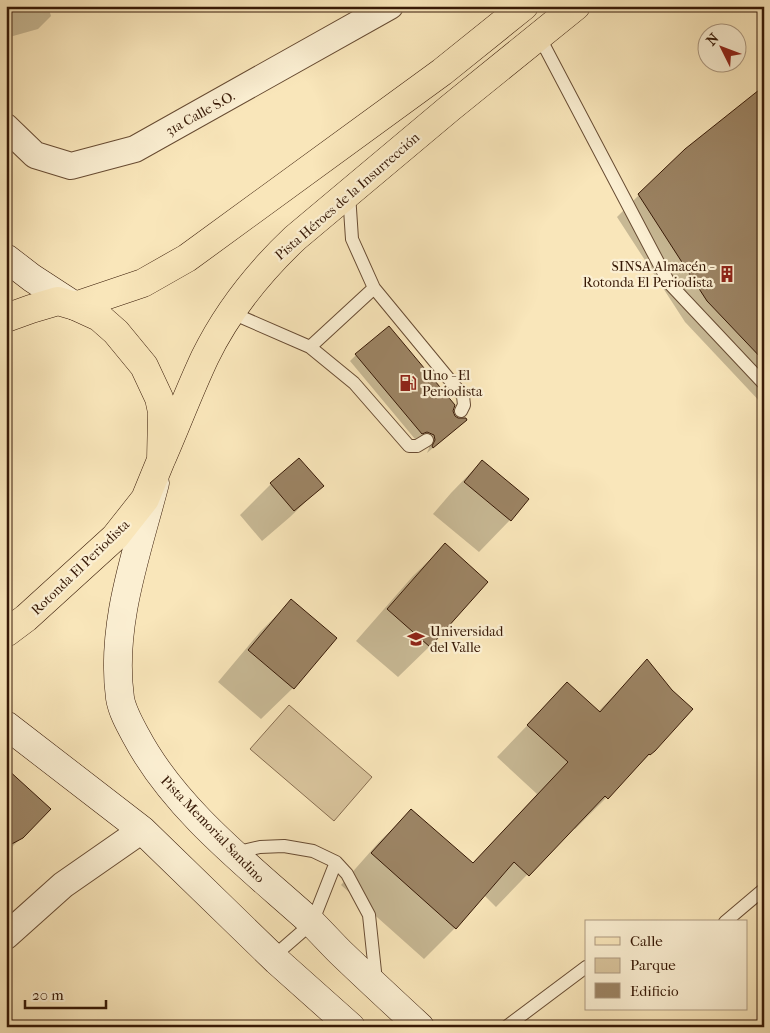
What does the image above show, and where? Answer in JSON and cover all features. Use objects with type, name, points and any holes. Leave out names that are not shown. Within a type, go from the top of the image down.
[{"type":"main road","points":[[6,258],[32,278],[75,306],[143,283],[187,258],[434,78],[524,6]]},
{"type":"main road","name":"Pista Héroes de la Insurrección","points":[[162,460],[205,357],[245,293],[273,259],[295,238],[450,108],[576,6]]},
{"type":"main road","name":"Rotonda El Periodista","points":[[6,318],[31,308],[58,301],[100,317],[144,366],[159,398],[162,412],[162,460],[145,499],[115,537],[33,612],[6,633]]},
{"type":"main road","name":"Pista Memorial Sandino","points":[[162,460],[122,615],[118,645],[121,700],[130,724],[147,757],[163,780],[233,853],[312,923],[420,1027]]},
{"type":"main road","points":[[6,725],[142,830],[277,961],[351,1027]]},
{"type":"street","name":"31a Calle S.O.","points":[[6,126],[35,155],[71,166],[135,149],[390,6]]},
{"type":"street","points":[[6,935],[64,885],[142,830]]},
{"type":"lane","points":[[539,36],[669,283],[764,384]]},
{"type":"lane","points":[[349,194],[352,239],[374,288],[463,396],[464,405],[461,412]]},
{"type":"lane","points":[[310,347],[374,288]]},
{"type":"lane","points":[[232,313],[310,347],[354,383],[409,446],[417,446],[427,440]]},
{"type":"lane","points":[[233,853],[260,847],[284,846],[313,851],[336,862],[348,874],[369,915],[376,986]]},
{"type":"lane","points":[[274,956],[312,923],[336,862]]},
{"type":"lane","points":[[727,920],[764,889]]},
{"type":"lane","points":[[506,1027],[585,968]]},
{"type":"green space","points":[[289,705],[372,777],[334,821],[250,749]]},
{"type":"building","name":"SINSA Almacén - Rotonda El Periodista","points":[[764,86],[764,361],[707,301],[638,194],[685,149]]},
{"type":"building","name":"Uno - El Periodista","points":[[389,326],[455,405],[453,411],[455,416],[466,418],[467,420],[433,448],[434,435],[427,432],[422,434],[355,354]]},
{"type":"building","points":[[299,458],[324,486],[294,511],[270,483]]},
{"type":"building","points":[[482,460],[529,499],[511,521],[464,482]]},
{"type":"building","points":[[445,543],[488,582],[430,647],[387,609]]},
{"type":"building","points":[[291,599],[337,638],[294,689],[248,650]]},
{"type":"building","points":[[647,659],[672,690],[693,709],[608,799],[605,796],[529,876],[514,862],[456,929],[371,853],[411,809],[473,863],[568,762],[527,725],[567,682],[600,712]]},
{"type":"building","points":[[6,768],[51,809],[23,838],[6,847]]},
{"type":"place","name":"SINSA Almacén - Rotonda El Periodista","points":[[727,274]]},
{"type":"place","name":"Uno - El Periodista","points":[[408,383]]},
{"type":"place","name":"Universidad del Valle","points":[[416,639]]}]
